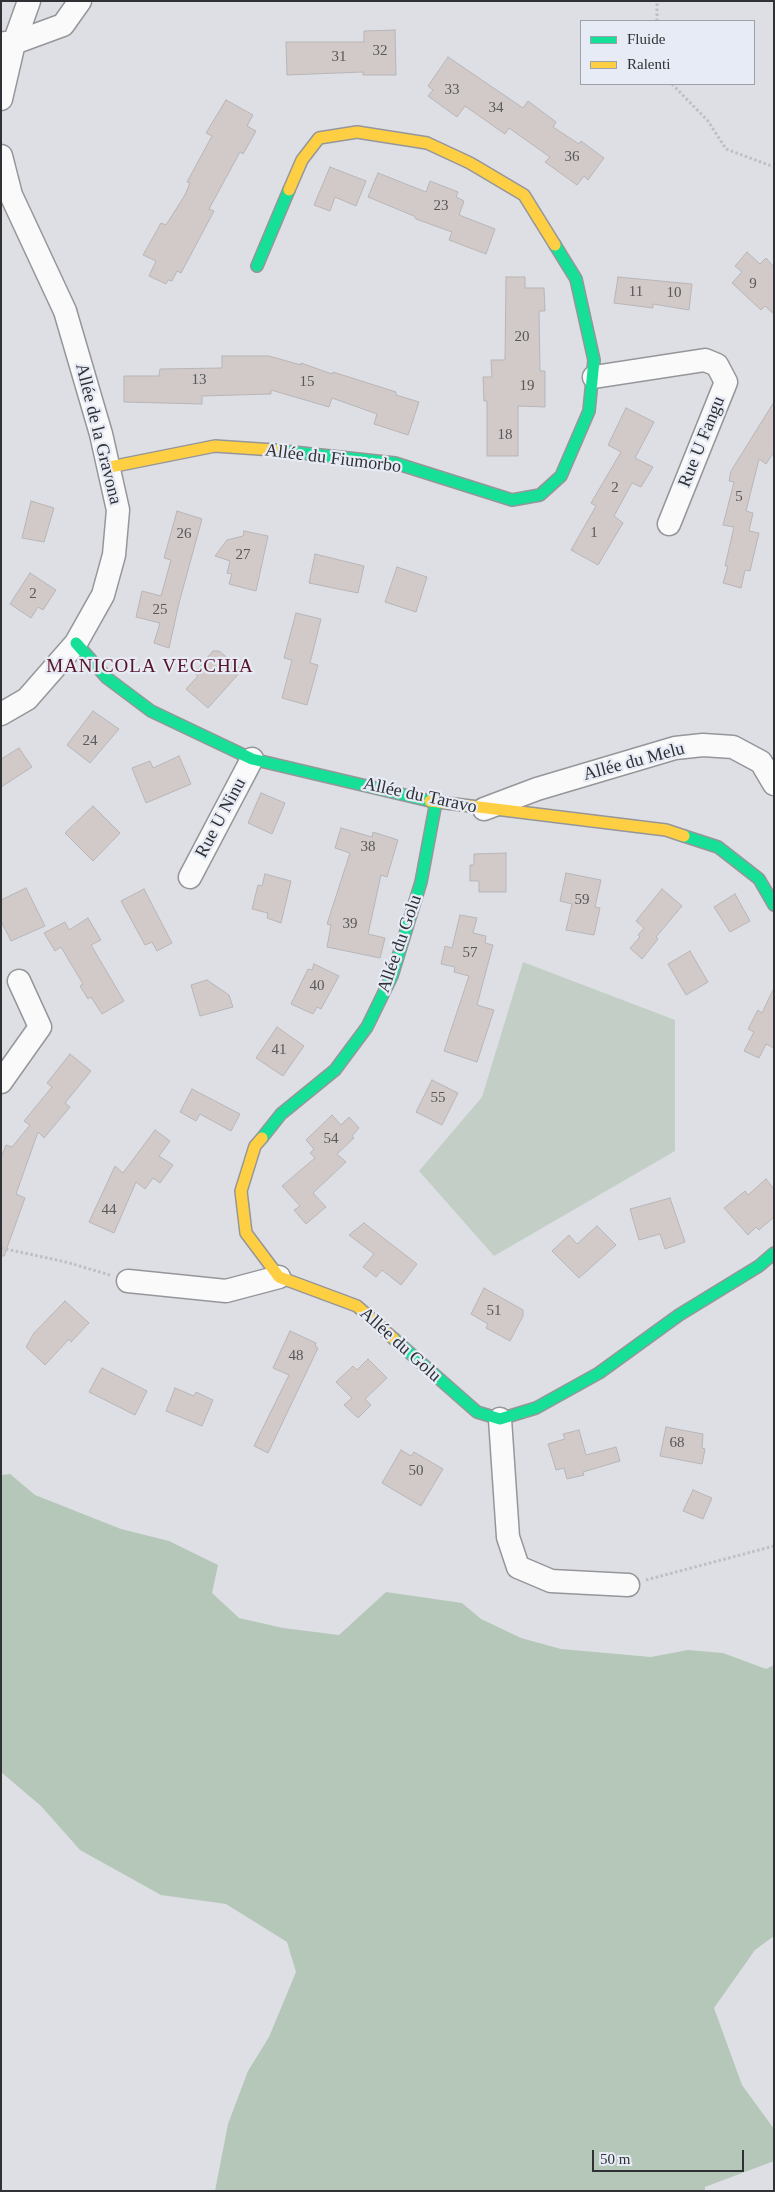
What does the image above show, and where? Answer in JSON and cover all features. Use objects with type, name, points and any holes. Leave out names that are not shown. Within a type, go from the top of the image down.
[{"type":"street","points":[[1,99],[8,43],[28,1]]},
{"type":"street","points":[[8,43],[63,25],[80,1]]},
{"type":"street","name":"Allée du Fiumorbo","points":[[110,467],[215,446],[314,453],[394,463],[512,500],[540,495],[561,476],[589,411],[594,378],[594,360],[576,279],[524,195],[470,163],[427,143],[357,132],[319,138],[302,160],[257,266]]},
{"type":"street","name":"Allée de la Gravona","points":[[1,156],[11,195],[65,310],[110,467],[118,510],[114,555],[103,595],[76,643],[27,699],[1,714]]},
{"type":"street","name":"Rue U Fangu","points":[[594,378],[705,360],[717,365],[726,382],[670,524]]},
{"type":"street","name":"Allée du Taravo","points":[[76,643],[107,678],[152,711],[252,759],[436,802],[666,830],[718,847],[758,879],[774,906]]},
{"type":"street","name":"Allée du Melu","points":[[483,809],[537,789],[665,751],[703,745],[733,747],[761,762],[774,784]]},
{"type":"street","name":"Rue U Ninu","points":[[190,877],[252,759]]},
{"type":"street","name":"Allée du Golu","points":[[436,802],[421,882],[392,976],[367,1027],[335,1070],[281,1114],[255,1146],[241,1191],[246,1233],[280,1277],[358,1306],[477,1412],[500,1419]]},
{"type":"street","points":[[1,1082],[40,1027],[19,981]]},
{"type":"street","points":[[628,1585],[551,1581],[518,1567],[508,1537],[500,1419],[536,1408],[599,1373],[678,1315],[759,1266],[774,1253]]},
{"type":"street","points":[[128,1281],[226,1291],[280,1277]]},
{"type":"path","points":[[657,1],[657,20]]},
{"type":"path","points":[[673,85],[708,121],[726,149],[774,166]]},
{"type":"path","points":[[1,1248],[66,1262],[128,1281]]},
{"type":"path","points":[[628,1585],[774,1546]]},
{"type":"shaded area","points":[[523,962],[675,1020],[675,1151],[494,1256],[419,1171],[482,1097]]},
{"type":"green space","points":[[10,1474],[35,1495],[121,1529],[169,1541],[218,1565],[212,1593],[239,1618],[283,1628],[339,1635],[386,1592],[462,1603],[481,1619],[521,1638],[561,1649],[651,1657],[688,1650],[723,1653],[766,1669],[774,1665],[774,1936],[755,1950],[714,2008],[742,2085],[774,2129],[774,2161],[705,2187],[705,2191],[215,2191],[228,2124],[248,2071],[269,2037],[296,1972],[287,1942],[226,1904],[161,1895],[80,1850],[41,1806],[1,1772],[1,1475]]},
{"type":"building","points":[[395,30],[396,75],[363,75],[363,72],[287,75],[286,42],[364,42],[364,31]]},
{"type":"building","points":[[448,57],[523,108],[528,101],[556,122],[553,127],[579,144],[581,141],[604,158],[588,180],[584,176],[577,185],[545,162],[550,157],[509,128],[505,134],[465,106],[457,117],[428,96],[433,90],[428,86]]},
{"type":"building","points":[[226,100],[253,115],[247,126],[256,131],[243,154],[240,152],[209,209],[214,211],[181,273],[177,271],[172,281],[168,280],[166,284],[149,276],[156,261],[143,255],[161,223],[166,225],[185,195],[190,183],[187,182],[212,136],[206,133]]},
{"type":"building","points":[[330,167],[366,181],[356,206],[335,197],[330,211],[314,205]]},
{"type":"building","points":[[378,173],[426,192],[430,181],[458,192],[456,197],[464,201],[459,215],[495,229],[486,254],[449,240],[452,232],[416,219],[414,216],[368,197]]},
{"type":"building","points":[[747,252],[760,264],[766,258],[774,267],[774,314],[765,306],[761,310],[732,283],[742,272],[735,266]]},
{"type":"building","points":[[506,277],[525,277],[525,288],[544,288],[545,311],[539,311],[540,371],[545,371],[545,407],[518,406],[518,456],[487,456],[487,401],[484,401],[483,377],[492,377],[491,360],[505,360]]},
{"type":"building","points":[[618,277],[692,284],[689,310],[653,304],[653,308],[614,303]]},
{"type":"building","points":[[222,356],[269,356],[301,365],[301,363],[396,392],[396,395],[419,402],[408,435],[374,424],[377,414],[332,398],[329,407],[271,390],[271,394],[202,396],[202,404],[124,402],[124,376],[159,376],[160,369],[222,368]]},
{"type":"building","points":[[774,402],[774,452],[766,464],[759,459],[746,511],[753,513],[749,531],[759,533],[750,571],[745,570],[741,588],[723,583],[728,566],[725,566],[734,527],[723,525],[734,482],[729,481],[731,471]]},
{"type":"building","points":[[626,408],[654,422],[635,458],[653,467],[641,487],[632,483],[614,516],[623,523],[598,565],[571,550],[596,506],[591,503],[621,452],[608,445]]},
{"type":"building","points":[[31,501],[54,508],[44,542],[22,538]]},
{"type":"building","points":[[177,511],[202,519],[169,648],[154,643],[160,623],[136,617],[142,591],[161,596],[171,560],[164,558]]},
{"type":"building","points":[[244,531],[268,536],[256,591],[229,584],[232,574],[227,573],[230,561],[215,556],[227,540],[243,536]]},
{"type":"building","points":[[315,554],[364,566],[358,593],[309,583]]},
{"type":"building","points":[[397,567],[427,577],[416,612],[385,602]]},
{"type":"building","points":[[30,573],[56,590],[43,610],[38,607],[31,618],[10,604]]},
{"type":"building","points":[[296,613],[321,619],[310,663],[318,665],[307,705],[282,698],[292,660],[284,658]]},
{"type":"building","points":[[213,651],[219,651],[242,670],[208,708],[186,689],[198,676],[194,673]]},
{"type":"building","points":[[93,711],[119,729],[90,763],[67,745]]},
{"type":"building","points":[[19,748],[32,767],[1,787],[1,759]]},
{"type":"building","points":[[179,756],[191,784],[146,803],[132,768],[150,761],[153,768]]},
{"type":"building","points":[[261,793],[285,803],[272,834],[248,823]]},
{"type":"building","points":[[93,806],[120,833],[93,861],[65,833]]},
{"type":"building","points":[[341,828],[372,837],[373,832],[398,840],[387,877],[381,875],[368,934],[385,938],[380,958],[327,947],[331,925],[327,924],[350,853],[335,848]]},
{"type":"building","points":[[506,853],[506,892],[479,892],[479,881],[470,881],[470,865],[474,865],[474,854]]},
{"type":"building","points":[[566,873],[601,880],[595,907],[600,908],[594,935],[566,930],[572,904],[560,901]]},
{"type":"building","points":[[265,874],[291,881],[281,923],[267,918],[268,913],[252,909],[258,885],[262,886]]},
{"type":"building","points":[[26,888],[45,926],[11,941],[1,921],[1,900]]},
{"type":"building","points":[[144,889],[172,943],[157,951],[152,942],[145,945],[121,901]]},
{"type":"building","points":[[662,889],[682,906],[656,937],[658,939],[642,959],[630,948],[640,937],[638,935],[644,928],[636,921]]},
{"type":"building","points":[[735,894],[750,921],[730,932],[714,907]]},
{"type":"building","points":[[460,915],[477,918],[473,933],[486,936],[485,943],[493,945],[477,1005],[494,1010],[477,1062],[444,1051],[469,976],[454,972],[455,967],[441,964],[445,946],[452,948]]},
{"type":"building","points":[[88,918],[101,940],[91,945],[124,1001],[102,1014],[91,997],[88,999],[80,986],[83,984],[61,947],[55,951],[44,933],[65,922],[69,930]]},
{"type":"building","points":[[690,951],[708,982],[686,995],[668,964]]},
{"type":"building","points":[[314,964],[339,976],[321,1009],[317,1007],[313,1014],[291,1004],[308,969],[312,970]]},
{"type":"building","points":[[207,980],[229,995],[233,1007],[200,1016],[191,985]]},
{"type":"building","points":[[774,988],[774,1048],[766,1044],[759,1058],[744,1051],[754,1032],[748,1029],[758,1010],[762,1013]]},
{"type":"building","points":[[277,1027],[304,1046],[283,1076],[256,1058]]},
{"type":"building","points":[[70,1054],[91,1071],[65,1103],[70,1107],[44,1138],[38,1132],[16,1194],[25,1198],[4,1256],[1,1256],[1,1158],[6,1145],[12,1147],[30,1125],[24,1121],[52,1087],[47,1083]]},
{"type":"building","points":[[432,1080],[458,1093],[442,1125],[416,1112]]},
{"type":"building","points":[[192,1089],[240,1114],[231,1131],[200,1114],[196,1121],[180,1112]]},
{"type":"building","points":[[332,1115],[341,1125],[349,1117],[359,1128],[352,1136],[354,1138],[337,1154],[346,1162],[313,1193],[326,1207],[306,1224],[294,1210],[300,1206],[282,1186],[315,1158],[310,1153],[314,1149],[306,1140]]},
{"type":"building","points":[[155,1130],[170,1141],[159,1156],[173,1165],[160,1183],[153,1178],[145,1189],[136,1182],[114,1233],[89,1222],[115,1166],[123,1173]]},
{"type":"building","points":[[766,1179],[774,1189],[774,1217],[759,1230],[756,1227],[748,1235],[724,1208],[745,1191],[748,1195]]},
{"type":"building","points":[[670,1198],[685,1242],[665,1249],[660,1234],[639,1240],[630,1209]]},
{"type":"building","points":[[364,1223],[417,1264],[401,1285],[382,1270],[376,1277],[363,1267],[374,1254],[349,1235]]},
{"type":"building","points":[[597,1226],[616,1245],[579,1278],[552,1251],[569,1235],[577,1244]]},
{"type":"building","points":[[484,1288],[523,1310],[523,1316],[510,1341],[486,1328],[488,1324],[471,1314]]},
{"type":"building","points":[[65,1301],[89,1323],[71,1342],[69,1339],[45,1365],[26,1347],[34,1333]]},
{"type":"building","points":[[290,1331],[316,1343],[315,1346],[318,1348],[268,1453],[254,1446],[289,1375],[273,1368]]},
{"type":"building","points":[[368,1359],[387,1378],[365,1399],[371,1405],[358,1418],[344,1405],[352,1398],[336,1382],[353,1366],[357,1370]]},
{"type":"building","points":[[102,1368],[147,1391],[135,1415],[89,1392]]},
{"type":"building","points":[[175,1388],[194,1396],[196,1392],[213,1400],[202,1426],[166,1411]]},
{"type":"building","points":[[666,1427],[703,1434],[702,1448],[705,1449],[702,1464],[660,1456]]},
{"type":"building","points":[[579,1430],[586,1455],[616,1447],[620,1461],[583,1472],[584,1475],[567,1479],[564,1468],[556,1470],[548,1444],[565,1439],[563,1434]]},
{"type":"building","points":[[401,1450],[411,1456],[414,1452],[443,1469],[421,1506],[382,1483]]},
{"type":"building","points":[[693,1490],[712,1498],[703,1519],[683,1511]]},
{"type":"traffic: fast","points":[[257,266],[289,190]]},
{"type":"traffic: fast","points":[[274,450],[395,463],[512,500],[540,495],[561,476],[589,411],[594,360],[576,279],[555,245]]},
{"type":"traffic: fast","points":[[76,643],[107,678],[151,711],[252,759],[430,801]]},
{"type":"traffic: fast","points":[[262,1138],[281,1114],[335,1070],[367,1027],[392,976],[421,882],[436,802]]},
{"type":"traffic: fast","points":[[684,836],[718,847],[759,879],[774,905]]},
{"type":"traffic: fast","points":[[394,1339],[477,1412],[500,1419],[536,1408],[599,1373],[679,1315],[759,1266],[774,1253]]},
{"type":"traffic: slow","points":[[289,190],[302,160],[319,138],[357,132],[427,143],[470,163],[524,195],[555,245]]},
{"type":"traffic: slow","points":[[110,467],[215,446],[274,450]]},
{"type":"traffic: slow","points":[[430,801],[666,830],[684,836]]},
{"type":"traffic: slow","points":[[262,1138],[255,1146],[241,1191],[246,1233],[279,1277],[357,1306],[394,1339]]},
{"type":"district","name":"MANICOLA VECCHIA","points":[[150,667]]}]
